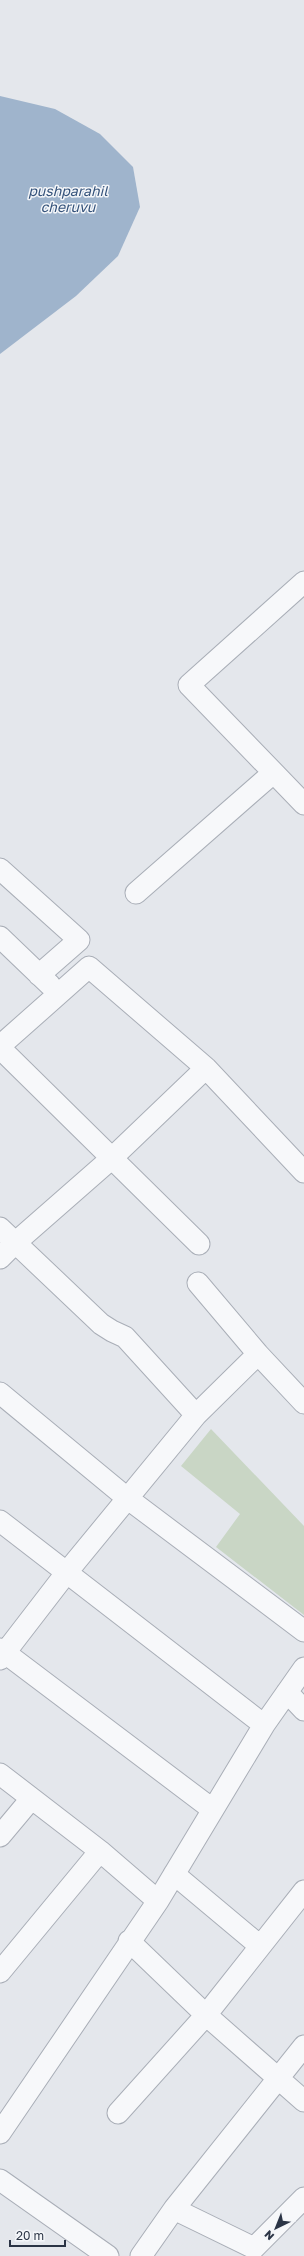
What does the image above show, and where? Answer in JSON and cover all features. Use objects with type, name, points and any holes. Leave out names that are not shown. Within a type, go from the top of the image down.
[{"type":"street","points":[[304,582],[189,685],[304,804]]},
{"type":"street","points":[[136,893],[273,773]]},
{"type":"street","points":[[0,869],[79,940],[39,975]]},
{"type":"street","points":[[0,937],[58,994]]},
{"type":"street","points":[[199,1244],[0,1047],[89,967],[206,1068],[304,1172]]},
{"type":"street","points":[[0,1258],[14,1243],[112,1158],[206,1068]]},
{"type":"street","points":[[0,1228],[14,1243],[102,1324],[112,1331],[125,1336],[196,1415]]},
{"type":"street","points":[[198,1284],[258,1354],[302,1397]]},
{"type":"street","points":[[212,1809],[2,1654],[67,1572],[196,1415],[258,1354]]},
{"type":"street","points":[[0,1393],[128,1498],[304,1632]]},
{"type":"street","points":[[0,1521],[264,1725]]},
{"type":"street","points":[[0,2133],[129,1941],[158,1901],[212,1809],[264,1725],[304,1668]]},
{"type":"street","points":[[287,1692],[304,1710]]},
{"type":"street","points":[[0,1774],[100,1851],[158,1901]]},
{"type":"street","points":[[0,1836],[32,1799]]},
{"type":"street","points":[[0,1972],[100,1851]]},
{"type":"street","points":[[174,1874],[260,1946]]},
{"type":"street","points":[[118,2113],[206,2015],[304,1891]]},
{"type":"street","points":[[129,1941],[206,2015],[304,2101]]},
{"type":"street","points":[[141,2256],[174,2209],[304,2046]]},
{"type":"street","points":[[0,2180],[108,2256]]},
{"type":"street","points":[[174,2209],[254,2248],[304,2198]]},
{"type":"green space","points":[[211,1429],[304,1526],[304,1615],[216,1547],[240,1514],[181,1466]]},
{"type":"water","name":"pushparahil cheruvu","points":[[0,96],[55,109],[100,134],[133,167],[140,207],[118,256],[76,296],[0,354]]}]
